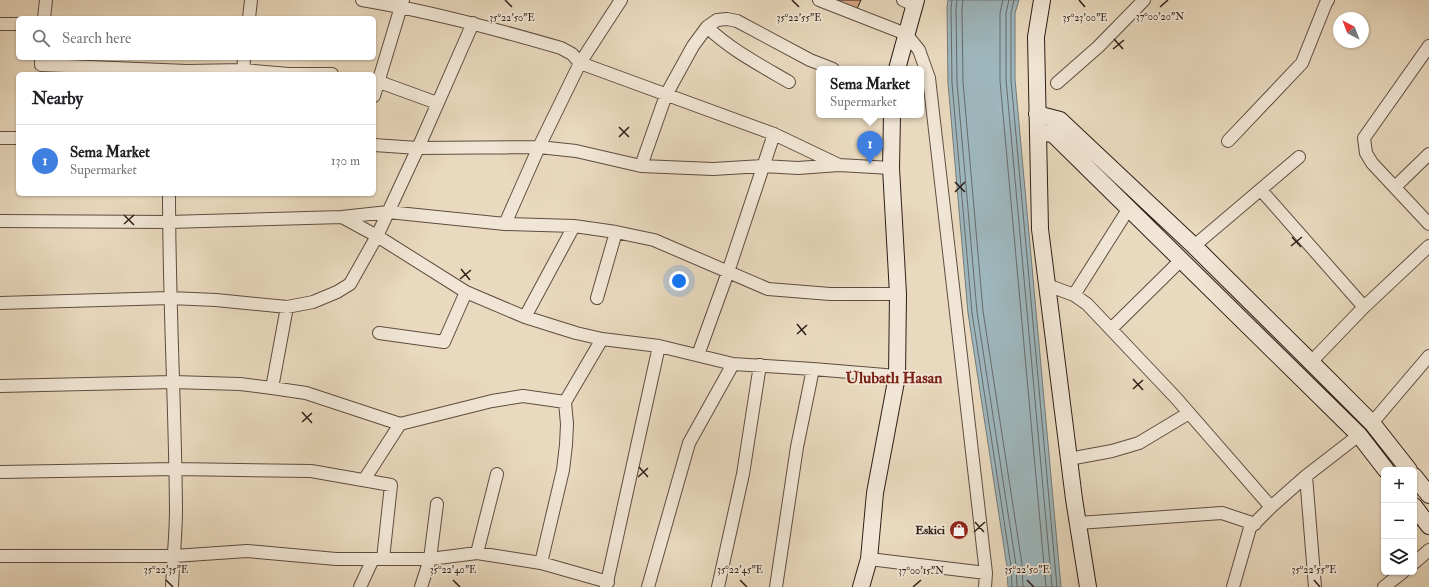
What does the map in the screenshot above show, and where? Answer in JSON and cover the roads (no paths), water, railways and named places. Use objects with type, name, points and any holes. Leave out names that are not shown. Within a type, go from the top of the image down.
[{"type":"main road","points":[[1042,0],[1036,37],[1040,229],[1069,459],[1088,587]]},
{"type":"main road","points":[[898,66],[906,34],[911,2]]},
{"type":"main road","points":[[1037,114],[1060,120],[1194,246],[1372,423],[1407,467]]},
{"type":"main road","points":[[861,587],[869,559],[874,493],[897,376],[898,294],[891,168],[892,118]]},
{"type":"main road","points":[[1038,132],[1053,134],[1359,435],[1384,467]]},
{"type":"main road","points":[[1417,480],[1429,495]]},
{"type":"main road","points":[[1417,510],[1429,526]]},
{"type":"street","points":[[44,16],[46,0]]},
{"type":"street","points":[[249,16],[251,0]]},
{"type":"street","points":[[362,0],[402,3],[561,48],[572,54],[580,63],[774,134],[839,165]]},
{"type":"street","points":[[505,224],[539,147],[580,63],[621,0]]},
{"type":"street","points":[[819,0],[906,34],[919,50],[929,78],[986,573],[985,587]]},
{"type":"street","points":[[1057,84],[1098,47],[1144,0]]},
{"type":"street","points":[[1228,141],[1302,63],[1328,0]]},
{"type":"street","points":[[402,3],[376,80],[437,103]]},
{"type":"street","points":[[641,166],[666,95],[693,46],[707,27],[717,20],[727,19],[737,21],[810,60],[826,66]]},
{"type":"street","points":[[0,303],[170,298],[216,300],[287,307],[319,300],[337,292],[350,284],[377,236],[418,148],[473,23]]},
{"type":"street","points":[[0,24],[16,24]]},
{"type":"street","points":[[707,27],[720,40],[739,53],[788,82]]},
{"type":"street","points":[[1429,46],[1364,138],[1366,153],[1372,163],[1429,224]]},
{"type":"street","points":[[41,60],[41,65],[131,71],[187,71],[243,67],[276,72]]},
{"type":"street","points":[[698,355],[728,272],[774,134]]},
{"type":"street","points":[[0,138],[16,138]]},
{"type":"street","points":[[376,145],[418,148],[539,147],[576,151],[641,166],[713,169],[763,166],[798,168],[839,165],[891,168]]},
{"type":"street","points":[[1395,188],[1429,154]]},
{"type":"street","points":[[1194,246],[1299,157]]},
{"type":"street","points":[[1261,190],[1364,307]]},
{"type":"street","points":[[169,196],[170,298],[176,510],[172,587]]},
{"type":"street","points":[[1074,295],[1129,208]]},
{"type":"street","points":[[0,221],[169,222],[342,217],[388,212],[505,224],[574,226],[616,232],[654,240],[768,289],[830,294],[898,294]]},
{"type":"street","points":[[342,217],[377,236],[466,292],[525,317],[576,333],[602,339],[659,346],[733,364],[897,376]]},
{"type":"street","points":[[525,317],[574,226]]},
{"type":"street","points":[[597,298],[616,232]]},
{"type":"street","points":[[1311,362],[1364,307],[1429,246]]},
{"type":"street","points":[[1111,329],[1181,260]]},
{"type":"street","points":[[1047,285],[1074,295],[1087,304],[1189,413],[1271,507]]},
{"type":"street","points":[[379,333],[444,342],[466,292]]},
{"type":"street","points":[[272,388],[287,307]]},
{"type":"street","points":[[541,564],[564,464],[567,424],[565,402],[602,339]]},
{"type":"street","points":[[0,556],[174,556],[247,551],[336,559],[430,559],[477,553],[541,564],[607,584],[659,346]]},
{"type":"street","points":[[648,587],[689,443],[733,364]]},
{"type":"street","points":[[1372,423],[1426,364]]},
{"type":"street","points":[[718,587],[743,474],[760,365]]},
{"type":"street","points":[[776,587],[797,447],[813,369]]},
{"type":"street","points":[[0,386],[173,382],[240,384],[306,393],[400,424],[492,401],[523,396],[565,402]]},
{"type":"street","points":[[1069,459],[1140,443],[1189,413]]},
{"type":"street","points":[[364,480],[400,424]]},
{"type":"street","points":[[1233,587],[1250,528],[1306,476],[1359,435]]},
{"type":"street","points":[[0,472],[175,469],[311,471],[391,485],[378,559],[360,587]]},
{"type":"street","points":[[477,553],[497,474]]},
{"type":"street","points":[[1306,476],[1315,587]]},
{"type":"street","points":[[421,587],[430,559],[437,504]]},
{"type":"street","points":[[1078,523],[1222,513],[1255,524]]},
{"type":"street","points":[[1417,560],[1429,550]]},
{"type":"street","points":[[869,559],[986,573]]},
{"type":"street","points":[[1384,587],[1399,575]]},
{"type":"water","points":[[948,0],[1019,0],[1015,13],[1015,79],[1061,587],[1008,587],[1007,567],[968,313],[948,83]]},
{"type":"place","name":"Sema Market","points":[[870,164]]},
{"type":"place","name":"Eskici","points":[[959,530]]},
{"type":"district","name":"Ulubatlı Hasan","points":[[894,377]]}]
